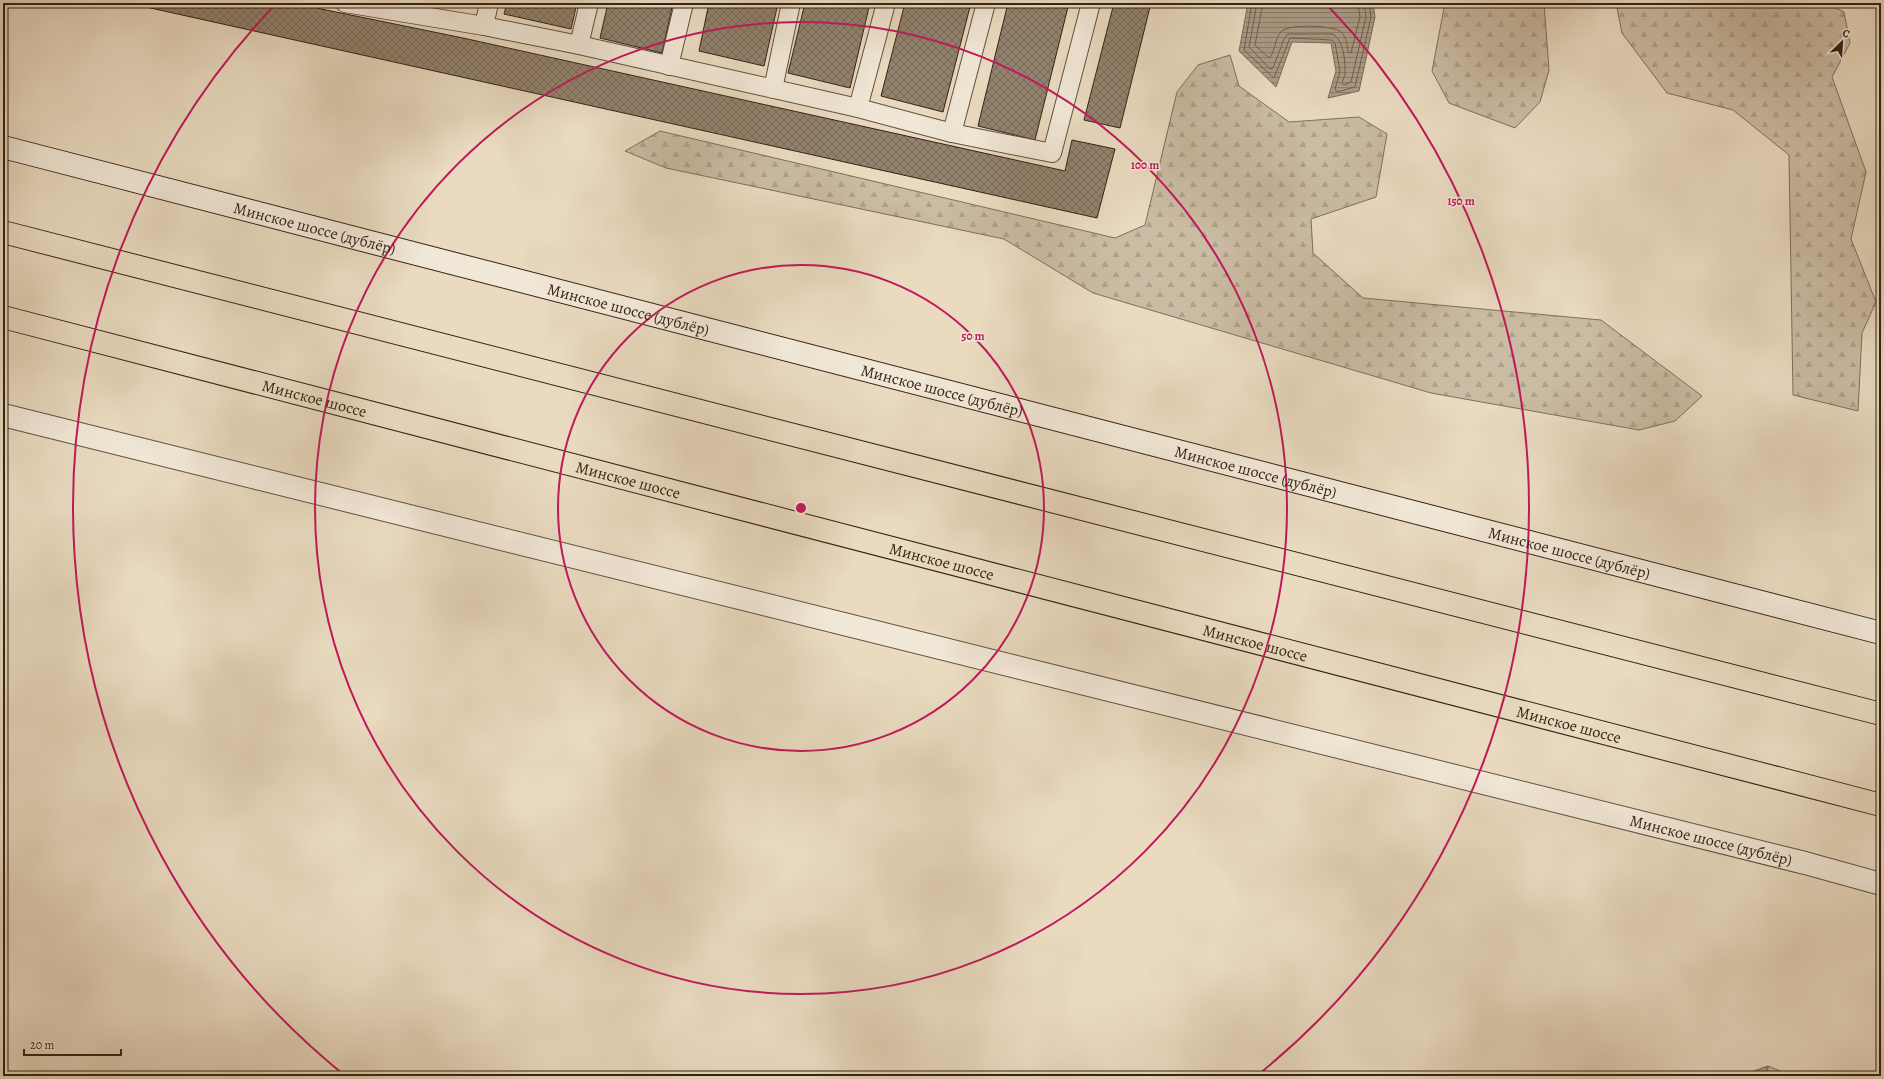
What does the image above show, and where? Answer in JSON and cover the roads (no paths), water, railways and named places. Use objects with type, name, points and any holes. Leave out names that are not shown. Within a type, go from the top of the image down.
[{"type":"highway","points":[[3,232],[1881,714]]},
{"type":"highway","name":"Минское шоссе","points":[[3,317],[1881,805]]},
{"type":"main road","name":"Минское шоссе (дублёр)","points":[[3,146],[1881,633]]},
{"type":"main road","name":"Минское шоссе (дублёр)","points":[[3,415],[1804,863],[1881,884]]},
{"type":"lane","points":[[344,3],[385,6],[579,45],[858,108],[952,133],[1052,153],[1091,3]]},
{"type":"lane","points":[[484,26],[489,3]]},
{"type":"lane","points":[[579,45],[589,3]]},
{"type":"lane","points":[[669,66],[684,3]]},
{"type":"lane","points":[[773,89],[791,3]]},
{"type":"lane","points":[[858,108],[886,3]]},
{"type":"lane","points":[[952,133],[986,3]]},
{"type":"water","points":[[1248,3],[1373,3],[1375,17],[1359,91],[1328,98],[1336,71],[1331,43],[1292,42],[1276,87],[1239,51]]},
{"type":"water","points":[[1768,1066],[1767,1076],[1742,1076],[1742,1075]]}]
